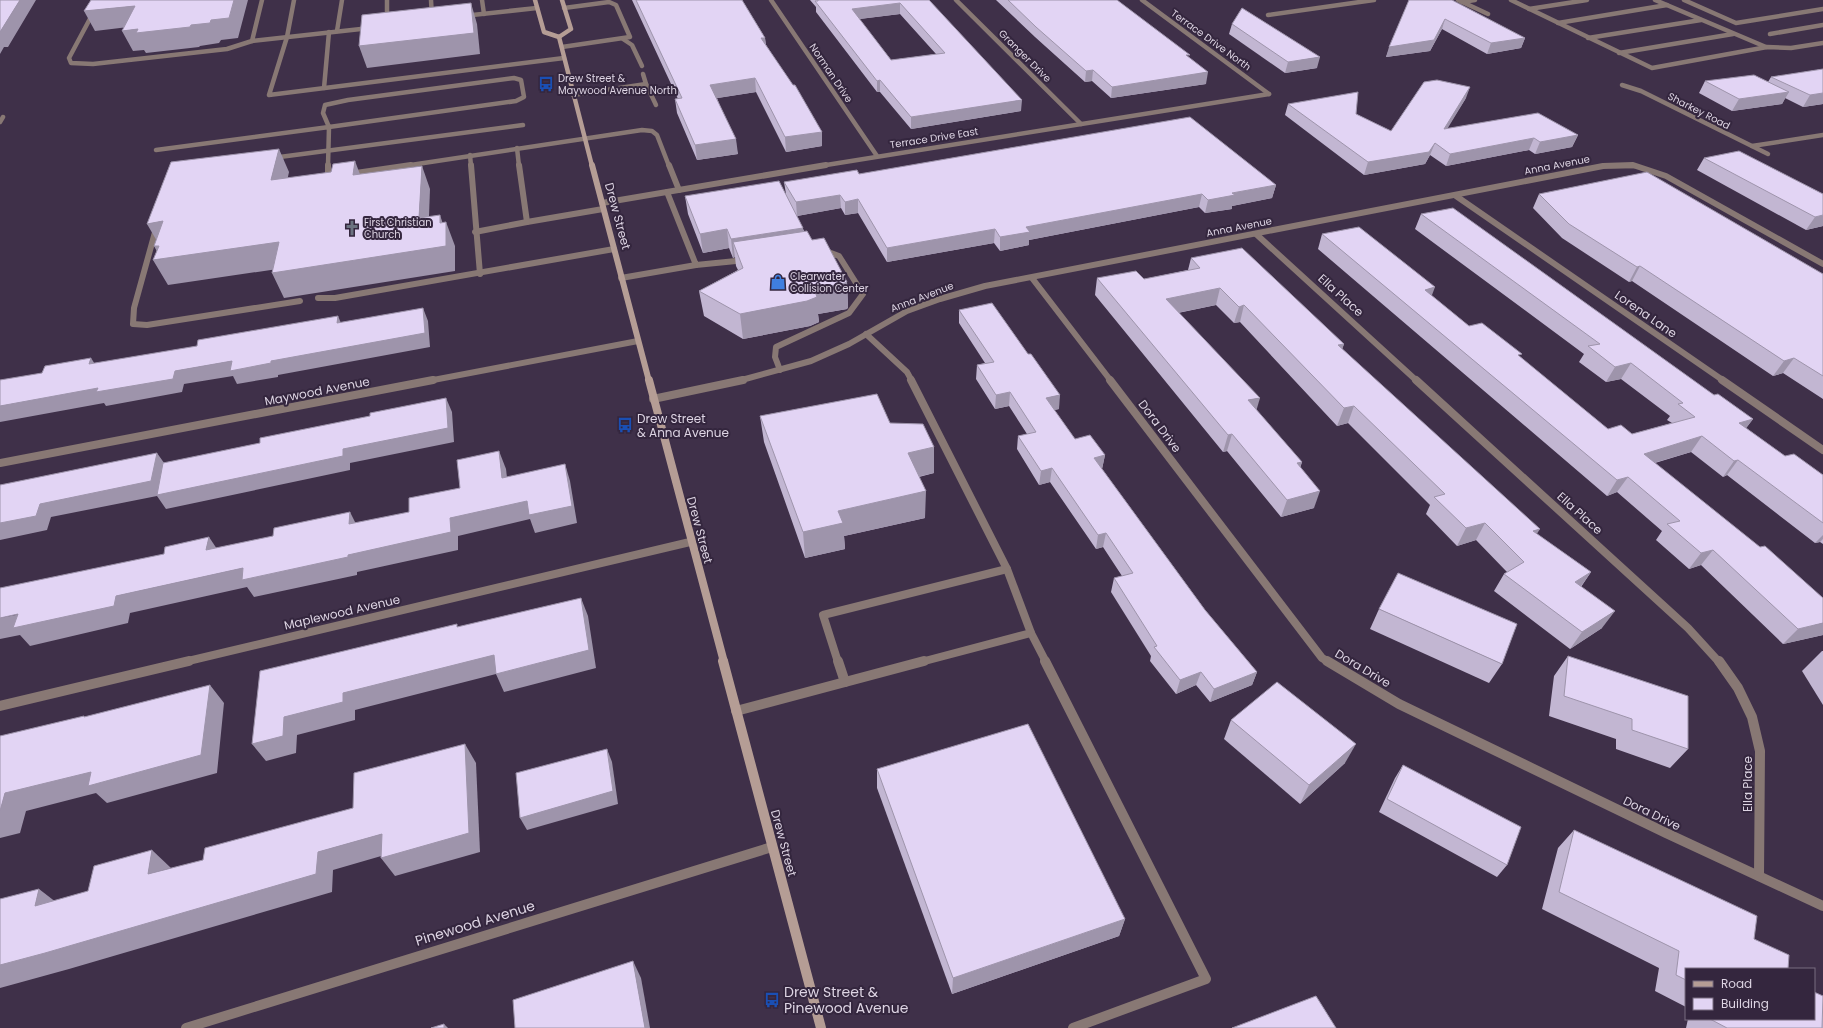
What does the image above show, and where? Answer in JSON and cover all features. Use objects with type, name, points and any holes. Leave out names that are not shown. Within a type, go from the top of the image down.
[{"type":"main road","points":[[535,0],[544,32],[559,37],[571,29],[562,0]]},
{"type":"main road","name":"Drew Street","points":[[559,37],[690,542],[821,1028]]},
{"type":"street","points":[[100,0],[69,58],[71,63],[93,64],[227,49],[252,41],[373,27]]},
{"type":"street","points":[[252,41],[262,0]]},
{"type":"street","points":[[294,0],[287,37],[269,95],[564,58]]},
{"type":"street","points":[[338,31],[342,0]]},
{"type":"street","points":[[387,0],[387,26]]},
{"type":"street","points":[[431,0],[432,20]]},
{"type":"street","points":[[482,0],[484,14]]},
{"type":"street","name":"Norman Drive","points":[[771,0],[877,156]]},
{"type":"street","name":"Granger Drive","points":[[956,0],[1081,124]]},
{"type":"street","name":"Terrace Drive North","points":[[1142,0],[1269,94]]},
{"type":"street","points":[[1268,15],[1374,0]]},
{"type":"street","points":[[1460,1],[1475,0]]},
{"type":"street","points":[[1511,0],[1652,68],[1767,47],[1791,48],[1823,43]]},
{"type":"street","points":[[1529,9],[1587,0]]},
{"type":"street","points":[[1655,0],[1767,47]]},
{"type":"street","points":[[1684,0],[1736,22],[1823,9]]},
{"type":"street","points":[[1460,1],[1488,14]]},
{"type":"street","points":[[562,47],[622,40],[630,37],[616,5],[609,2],[564,8]]},
{"type":"street","points":[[1557,22],[1667,5]]},
{"type":"street","points":[[454,17],[537,8]]},
{"type":"street","points":[[424,21],[440,19]]},
{"type":"street","points":[[1588,38],[1702,20]]},
{"type":"street","points":[[380,26],[394,25]]},
{"type":"street","points":[[1770,34],[1823,25]]},
{"type":"street","points":[[324,88],[329,32]]},
{"type":"street","points":[[1620,53],[1734,33]]},
{"type":"street","points":[[622,40],[632,45],[642,66]]},
{"type":"street","points":[[643,74],[646,84],[656,104]]},
{"type":"street","points":[[156,150],[329,127],[516,101],[524,97],[521,80],[514,78],[348,100],[325,105],[323,113],[329,127],[329,150],[324,178],[335,176]]},
{"type":"street","points":[[573,94],[646,84]]},
{"type":"street","name":"Sharkey Road","points":[[1622,85],[1641,91],[1768,154]]},
{"type":"street","name":"Terrace Drive East","points":[[475,232],[667,192],[877,156],[1269,94]]},
{"type":"street","points":[[0,122],[2,117]]},
{"type":"street","points":[[267,159],[523,124]]},
{"type":"street","points":[[342,175],[642,130],[652,131],[657,135],[679,190]]},
{"type":"street","points":[[1752,146],[1823,135]]},
{"type":"street","points":[[517,148],[528,222]]},
{"type":"street","points":[[470,155],[475,232],[480,274]]},
{"type":"street","name":"Anna Avenue","points":[[653,399],[760,376],[834,352],[896,316],[944,297],[985,286],[1456,196],[1603,166],[1633,165],[1666,176],[1823,264]]},
{"type":"street","points":[[667,192],[696,265]]},
{"type":"street","name":"Lorena Lane","points":[[1456,196],[1823,450]]},
{"type":"street","points":[[160,217],[134,308],[133,324],[147,325],[300,301]]},
{"type":"street","name":"Ella Place","points":[[1256,234],[1688,628],[1715,656],[1738,688],[1752,717],[1760,751],[1759,876]]},
{"type":"street","points":[[318,298],[335,298],[480,274],[614,249]]},
{"type":"street","points":[[780,370],[775,357],[776,347],[849,313],[863,294],[839,256],[819,249]]},
{"type":"street","points":[[622,278],[696,265],[751,260]]},
{"type":"street","name":"Dora Drive","points":[[1032,278],[1322,658],[1399,704],[1666,833],[1823,906]]},
{"type":"street","points":[[866,334],[907,372],[1007,569],[1031,633],[1206,979],[1073,1028]]},
{"type":"street","name":"Maywood Avenue","points":[[0,463],[638,341]]},
{"type":"street","name":"Maplewood Avenue","points":[[0,706],[690,542]]},
{"type":"street","points":[[845,682],[823,615],[1007,569]]},
{"type":"street","points":[[736,711],[1031,633]]},
{"type":"street","name":"Pinewood Avenue","points":[[186,1028],[772,847]]},
{"type":"building","points":[[0,0],[20,0],[0,32]]},
{"type":"building","points":[[91,0],[234,0],[229,18],[211,20],[210,23],[191,25],[190,27],[136,33],[138,29],[122,31],[135,6],[84,11]]},
{"type":"building","points":[[636,0],[742,0],[765,38],[761,38],[793,85],[795,85],[822,132],[785,137],[755,78],[710,85],[736,139],[695,145],[675,99],[682,98]]},
{"type":"building","points":[[929,0],[1022,100],[911,117],[880,80],[877,81],[815,1]],"holes":[[[900,3],[945,53],[891,60],[852,9]]]},
{"type":"building","points":[[1008,0],[1117,0],[1190,55],[1186,55],[1208,72],[1112,87],[1093,70],[1086,71]]},
{"type":"building","points":[[1409,0],[1452,0],[1525,38],[1491,43],[1445,19],[1434,40],[1389,47]]},
{"type":"building","points":[[471,3],[474,33],[359,46],[362,15]]},
{"type":"building","points":[[1242,8],[1320,57],[1288,62],[1232,24]]},
{"type":"building","points":[[1823,69],[1823,93],[1810,95],[1771,77]]},
{"type":"building","points":[[1754,75],[1789,92],[1739,99],[1705,81]]},
{"type":"building","points":[[1437,80],[1470,87],[1444,129],[1538,113],[1578,135],[1540,142],[1534,138],[1450,154],[1435,143],[1429,152],[1368,162],[1288,104],[1358,92],[1356,114],[1391,131],[1424,82]]},
{"type":"building","points":[[1190,117],[1276,185],[1232,193],[1235,195],[1208,200],[1202,194],[1026,227],[1030,232],[1000,237],[995,229],[887,248],[858,199],[845,202],[840,195],[796,202],[784,182],[857,170],[859,174]]},
{"type":"building","points":[[279,149],[271,180],[331,172],[333,164],[355,161],[353,175],[422,166],[419,218],[440,215],[440,223],[446,222],[446,246],[272,273],[279,242],[153,260],[159,246],[154,246],[163,221],[147,224],[171,162]]},
{"type":"building","points":[[1739,151],[1823,194],[1823,215],[1815,217],[1704,158]]},
{"type":"building","points":[[1647,172],[1823,274],[1823,376],[1794,358],[1784,361],[1640,266],[1637,267],[1569,224],[1539,194]]},
{"type":"building","points":[[779,181],[803,228],[731,239],[727,229],[700,234],[685,196]]},
{"type":"building","points":[[1453,208],[1714,395],[1718,394],[1753,419],[1739,423],[1785,456],[1794,454],[1823,475],[1823,523],[1738,460],[1734,461],[1702,436],[1644,454],[1760,547],[1765,546],[1823,598],[1823,623],[1798,629],[1713,550],[1701,553],[1667,524],[1680,521],[1628,477],[1617,480],[1322,234],[1359,227],[1435,287],[1425,290],[1469,326],[1482,323],[1522,354],[1518,355],[1608,429],[1621,425],[1632,434],[1695,417],[1678,404],[1683,403],[1631,363],[1615,367],[1588,346],[1600,344],[1421,214]]},
{"type":"building","points":[[807,231],[812,240],[824,238],[847,282],[814,289],[817,297],[807,301],[740,314],[699,291],[743,268],[733,242]]},
{"type":"building","points":[[1242,248],[1344,344],[1338,345],[1540,529],[1533,531],[1591,572],[1575,582],[1615,611],[1582,632],[1504,574],[1524,562],[1485,523],[1466,528],[1434,497],[1445,494],[1354,406],[1344,408],[1244,305],[1239,307],[1220,288],[1166,299],[1260,398],[1248,400],[1302,462],[1297,463],[1320,491],[1287,500],[1232,434],[1228,435],[1097,278],[1136,271],[1144,279],[1200,268],[1191,258]]},
{"type":"building","points":[[992,303],[1028,354],[1031,354],[1060,395],[1046,398],[1075,439],[1090,435],[1105,455],[1094,458],[1205,610],[1257,672],[1214,689],[1201,672],[1180,680],[1154,647],[1157,646],[1114,578],[1133,573],[1106,533],[1098,535],[1052,468],[1041,471],[1018,436],[1036,432],[1010,392],[996,395],[977,365],[994,362],[959,310]]},
{"type":"building","points":[[423,308],[425,333],[271,361],[271,363],[230,371],[232,361],[175,371],[173,379],[96,392],[98,388],[0,406],[0,380],[42,373],[45,366],[91,358],[89,364],[197,346],[198,340],[338,316],[337,323]]},
{"type":"building","points":[[877,394],[890,423],[923,424],[934,447],[908,453],[926,491],[838,511],[843,523],[803,532],[760,416]]},
{"type":"building","points":[[446,398],[448,428],[343,449],[343,456],[157,495],[163,463],[260,443],[260,438],[370,416],[370,413]]},
{"type":"building","points":[[499,451],[502,478],[565,464],[572,506],[529,515],[527,501],[450,518],[451,532],[348,555],[348,557],[242,580],[243,568],[116,596],[114,606],[13,628],[18,614],[0,618],[0,588],[164,554],[165,547],[209,537],[206,550],[273,536],[274,528],[350,512],[349,524],[409,512],[409,498],[460,488],[457,460]]},
{"type":"building","points":[[157,453],[151,481],[40,504],[36,516],[0,523],[0,485]]},
{"type":"building","points":[[1398,573],[1517,624],[1502,664],[1379,609]]},
{"type":"building","points":[[581,598],[589,650],[496,674],[494,655],[343,693],[343,702],[284,717],[283,736],[252,744],[260,671],[457,624],[457,627]]},
{"type":"building","points":[[1568,656],[1688,696],[1688,749],[1632,730],[1632,719],[1564,696]]},
{"type":"building","points":[[1277,682],[1356,744],[1309,785],[1231,720]]},
{"type":"building","points":[[210,685],[201,755],[88,786],[91,772],[5,793],[0,811],[0,736],[84,717]]},
{"type":"building","points":[[1028,724],[1125,919],[953,978],[877,769]]},
{"type":"building","points":[[465,744],[469,833],[381,858],[382,834],[318,852],[316,874],[0,965],[0,899],[39,889],[35,906],[88,891],[94,866],[152,850],[148,874],[203,860],[205,848],[353,808],[354,773]]},
{"type":"building","points":[[607,749],[613,791],[520,818],[516,773]]},
{"type":"building","points":[[1403,765],[1521,827],[1507,865],[1387,799]]},
{"type":"building","points":[[1574,830],[1757,916],[1754,939],[1789,955],[1788,968],[1685,968],[1685,980],[1676,975],[1679,951],[1559,892]]},
{"type":"building","points":[[633,961],[645,1028],[515,1028],[513,1000]]},
{"type":"building","points":[[1815,992],[1823,996],[1822,1028],[1727,1028],[1712,1020],[1815,1020]]},
{"type":"building","points":[[1316,996],[1336,1028],[1232,1028]]},
{"type":"building","points":[[444,1024],[444,1028],[431,1028]]},
{"type":"place","name":"Drew Street & Maywood Avenue North","points":[[546,84]]},
{"type":"place","name":"First Christian Church","points":[[352,228]]},
{"type":"place","name":"Clearwater Collision Center","points":[[778,282]]},
{"type":"place","name":"Drew Street & Anna Avenue","points":[[625,425]]},
{"type":"place","name":"Drew Street & Pinewood Avenue","points":[[772,1000]]}]
